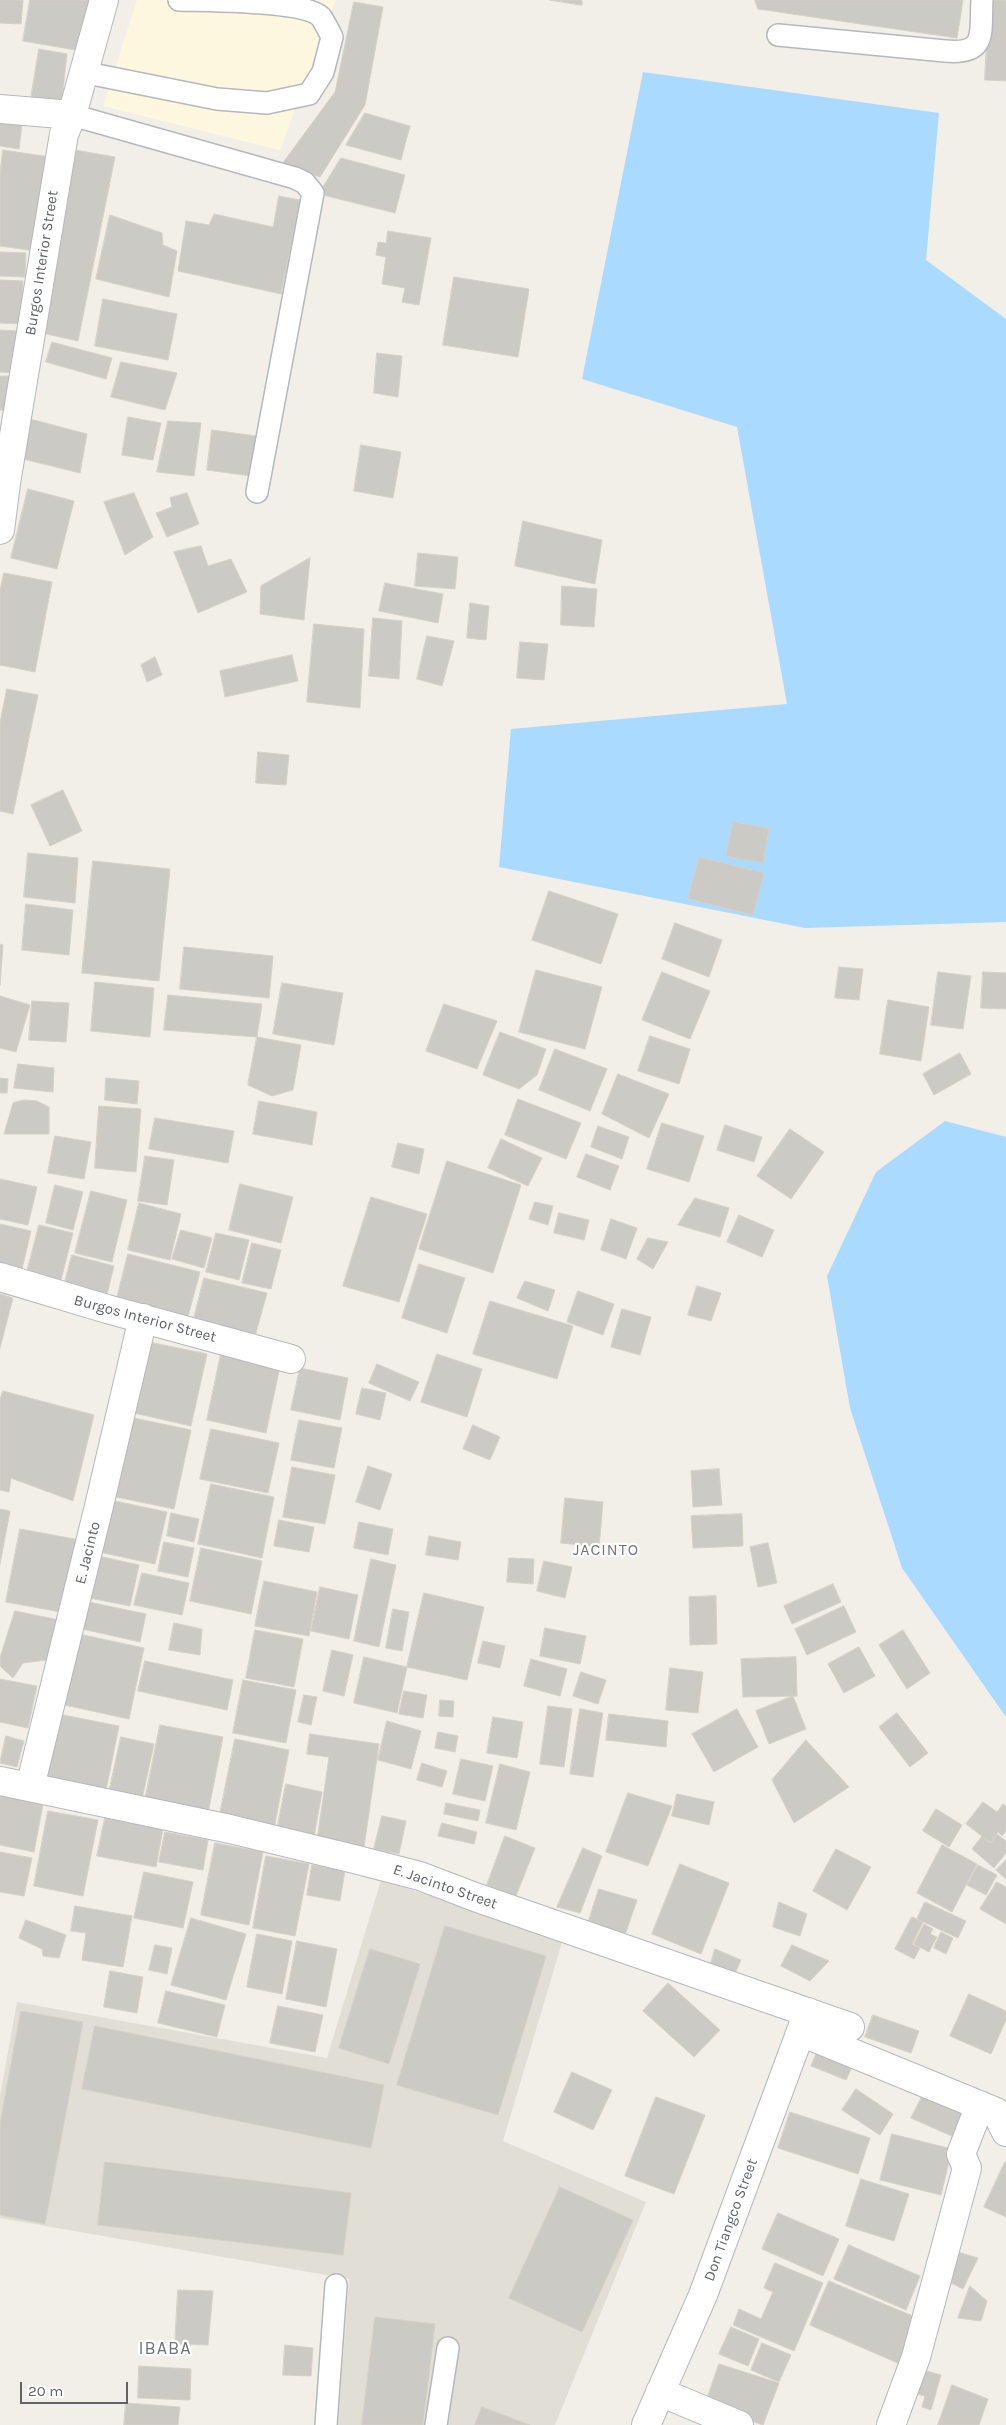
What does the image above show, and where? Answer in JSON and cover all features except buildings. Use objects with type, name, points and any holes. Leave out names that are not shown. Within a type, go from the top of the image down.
[{"type":"street","name":"Burgos Interior Street","points":[[0,530],[6,483],[64,134],[72,115],[82,72],[104,0]]},
{"type":"street","points":[[0,109],[72,115]]},
{"type":"street","name":"Burgos Interior Street","points":[[0,1277],[291,1359]]},
{"type":"street","name":"E. Jacinto","points":[[30,1787],[100,1506],[143,1318]]},
{"type":"street","name":"E. Jacinto Street","points":[[0,1781],[230,1829],[420,1876],[804,2022],[850,2027]]},
{"type":"street","points":[[804,2022],[996,2112],[1006,2132]]},
{"type":"street","name":"Don Tiangco Street","points":[[646,2425],[703,2295],[804,2022]]},
{"type":"street","points":[[890,2425],[916,2357],[967,2168],[961,2154],[980,2104]]},
{"type":"street","points":[[660,2392],[739,2425]]},
{"type":"lane","points":[[82,72],[217,99],[267,103],[309,94],[323,72],[332,37],[320,16],[296,7],[274,4],[179,0]]},
{"type":"lane","points":[[778,35],[945,51],[968,51],[974,49],[980,38],[982,0]]},
{"type":"lane","points":[[72,115],[295,178],[305,183],[313,193],[257,492]]},
{"type":"lane","points":[[326,2425],[336,2285]]},
{"type":"lane","points":[[436,2425],[448,2348]]},
{"type":"shaded area","points":[[137,0],[336,0],[280,150],[103,106]]},
{"type":"shaded area","points":[[381,1880],[563,1939],[503,2141],[646,2202],[555,2425],[338,2425],[349,2279],[0,2218],[0,2096],[17,2002],[327,2058]]},
{"type":"water","points":[[643,72],[939,113],[926,260],[1006,319],[1006,922],[805,928],[499,867],[511,729],[787,704],[737,427],[582,379]]},
{"type":"water","points":[[945,1121],[1006,1137],[1006,1717],[902,1568],[850,1408],[827,1276],[876,1172]]},
{"type":"district","name":"JACINTO","points":[[606,1550]]},
{"type":"district","name":"IBABA","points":[[165,2349]]}]
